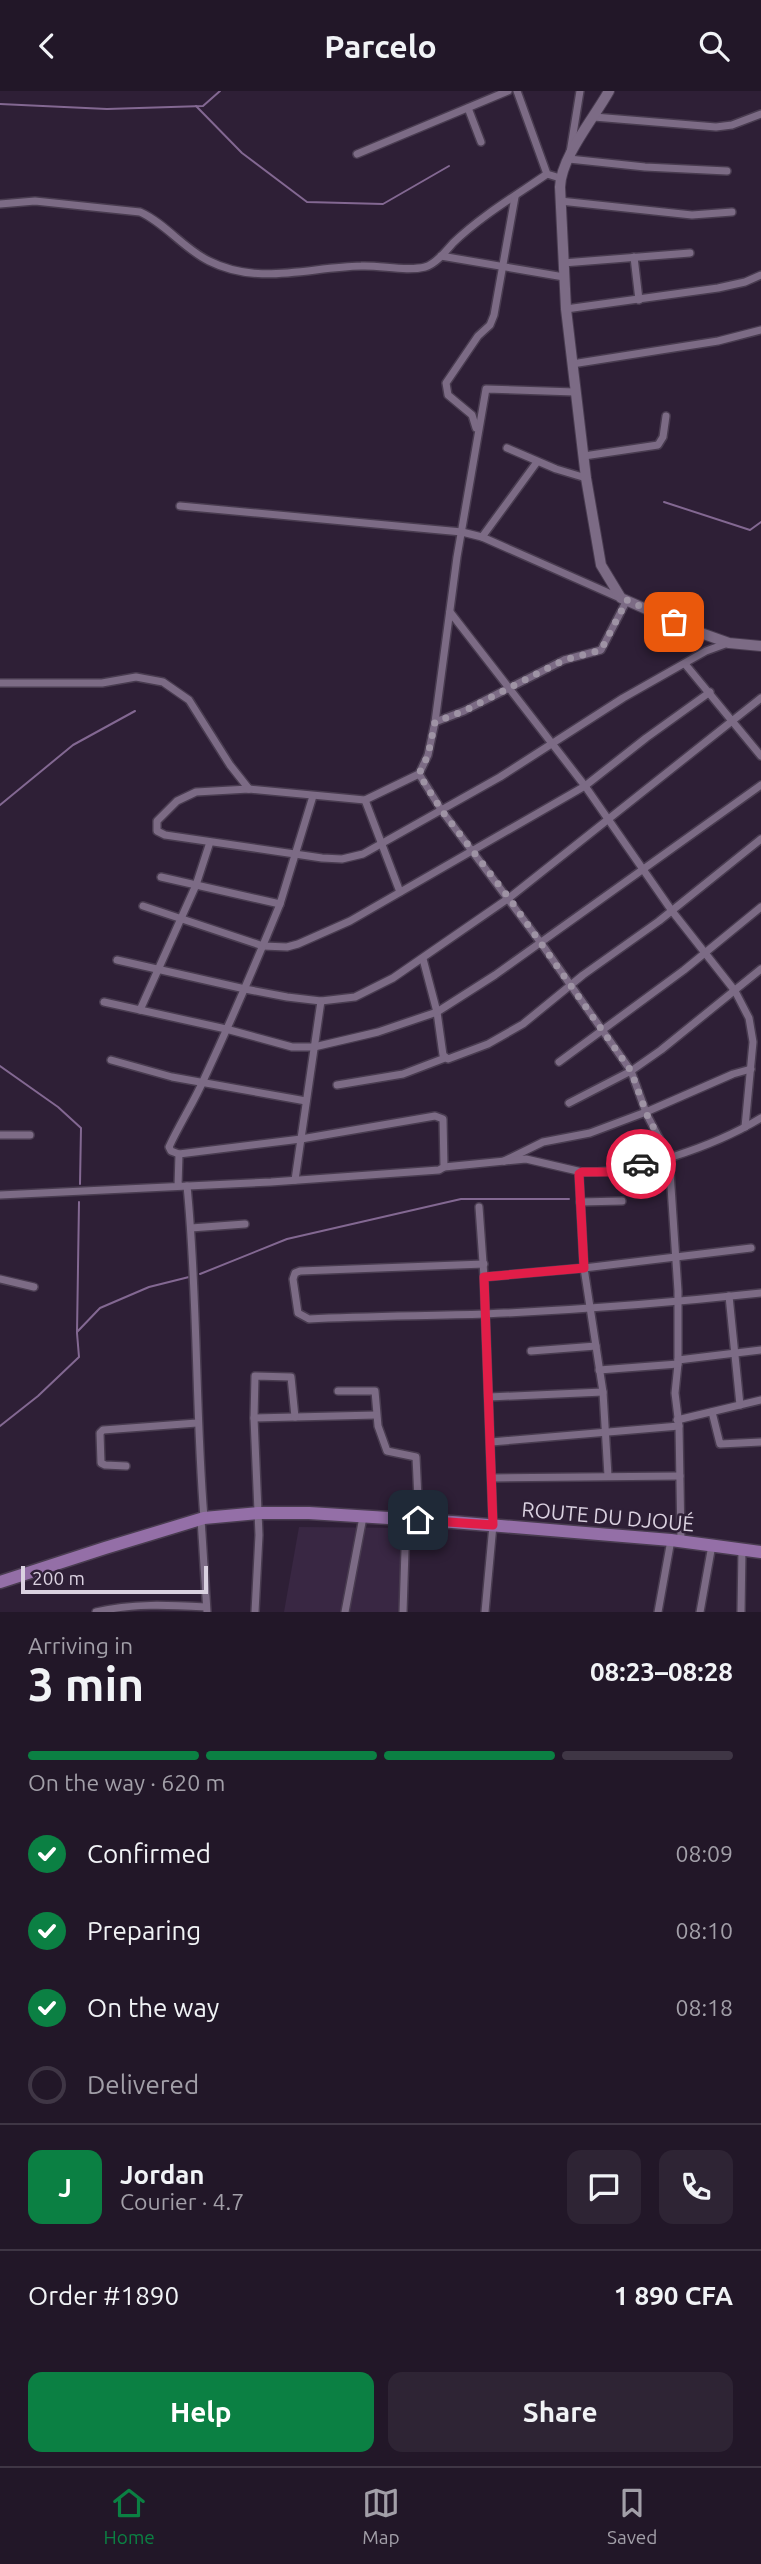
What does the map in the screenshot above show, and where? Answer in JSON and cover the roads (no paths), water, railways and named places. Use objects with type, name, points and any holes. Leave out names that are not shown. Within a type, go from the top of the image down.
[{"type":"main road","name":"ROUTE DU DJOUÉ","points":[[0,1582],[202,1519],[258,1513],[309,1513],[493,1525],[676,1541],[761,1552]]},
{"type":"street","points":[[357,153],[508,91]]},
{"type":"street","points":[[517,91],[547,174]]},
{"type":"street","points":[[569,159],[580,91]]},
{"type":"street","points":[[609,91],[560,178],[560,201],[566,309],[586,478],[601,565],[624,599]]},
{"type":"street","points":[[468,108],[481,142]]},
{"type":"street","points":[[594,117],[716,127],[732,125],[761,114]]},
{"type":"street","points":[[569,159],[645,167],[727,171]]},
{"type":"street","points":[[547,174],[560,178]]},
{"type":"street","points":[[0,204],[35,201],[140,212],[150,216],[210,261],[268,276],[328,268],[427,267],[475,223],[547,174]]},
{"type":"street","points":[[477,435],[472,415],[447,395],[446,383],[478,336],[492,321],[515,197]]},
{"type":"street","points":[[560,201],[692,215],[732,212]]},
{"type":"street","points":[[563,263],[690,253]]},
{"type":"street","points":[[441,256],[564,277]]},
{"type":"street","points":[[634,257],[639,300]]},
{"type":"street","points":[[566,309],[718,288],[761,275]]},
{"type":"street","points":[[572,364],[718,341],[761,330]]},
{"type":"street","points":[[575,392],[485,389],[435,722],[428,755],[419,774],[365,800],[249,789],[188,794],[172,806],[156,824],[160,834],[297,855],[342,859],[363,853],[442,811],[623,698],[706,651],[729,643]]},
{"type":"street","points":[[584,456],[658,446],[665,430],[666,416]]},
{"type":"street","points":[[507,448],[537,462],[586,478]]},
{"type":"street","points":[[482,537],[537,462]]},
{"type":"street","points":[[180,506],[462,532],[482,537],[698,632],[729,643],[761,646]]},
{"type":"street","points":[[435,722],[456,715],[564,660],[601,650],[624,599]]},
{"type":"street","points":[[450,612],[585,786],[672,911],[736,991],[757,1041],[745,1127]]},
{"type":"street","points":[[685,664],[761,756]]},
{"type":"street","points":[[0,683],[102,683],[136,677],[163,681],[190,700],[230,765],[249,789]]},
{"type":"street","points":[[143,906],[263,946],[287,947],[308,941],[350,921],[585,786],[710,692]]},
{"type":"street","points":[[117,960],[245,989],[321,1001],[341,1000],[374,989],[423,959],[509,898],[761,698]]},
{"type":"street","points":[[419,774],[442,811],[509,898],[631,1071],[646,1112],[669,1157],[678,1302],[676,1393],[680,1476],[676,1541],[658,1612]]},
{"type":"street","points":[[104,1002],[226,1029],[292,1047],[314,1047],[379,1032],[437,1013],[541,943],[761,785]]},
{"type":"street","points":[[313,796],[297,855],[263,946],[203,1083],[183,1115],[169,1147],[171,1151],[179,1154],[301,1139],[435,1115],[443,1119],[444,1167]]},
{"type":"street","points":[[365,800],[400,892]]},
{"type":"street","points":[[337,1086],[403,1075],[488,1044],[523,1024],[570,985],[672,911],[761,839]]},
{"type":"street","points":[[140,1010],[195,885],[210,842]]},
{"type":"street","points":[[162,877],[280,904]]},
{"type":"street","points":[[559,1062],[635,1007],[761,907]]},
{"type":"street","points":[[423,959],[437,1013],[444,1058]]},
{"type":"street","points":[[569,1103],[631,1071],[761,969]]},
{"type":"street","points":[[295,1180],[321,1001]]},
{"type":"street","points":[[111,1060],[145,1071],[306,1101]]},
{"type":"street","points":[[503,1161],[543,1142],[590,1133],[646,1112],[733,1073],[751,1069]]},
{"type":"street","points":[[0,1195],[412,1173],[526,1159],[582,1172],[614,1172],[669,1157],[761,1118]]},
{"type":"street","points":[[0,1135],[30,1135]]},
{"type":"street","points":[[178,1186],[179,1154]]},
{"type":"street","points":[[582,1172],[578,1178],[584,1268],[603,1392],[608,1476]]},
{"type":"street","points":[[96,1612],[117,1607],[160,1604],[207,1609],[187,1186]]},
{"type":"street","points":[[580,1202],[622,1201]]},
{"type":"street","points":[[479,1207],[484,1264],[493,1525],[485,1612]]},
{"type":"street","points":[[191,1228],[244,1224]]},
{"type":"street","points":[[484,1277],[751,1248]]},
{"type":"street","points":[[484,1264],[300,1271],[295,1273],[293,1279],[298,1313],[305,1318],[484,1314],[678,1302],[761,1293]]},
{"type":"street","points":[[0,1279],[34,1287]]},
{"type":"street","points":[[729,1296],[740,1405]]},
{"type":"street","points":[[531,1351],[596,1346]]},
{"type":"street","points":[[599,1370],[761,1350]]},
{"type":"street","points":[[255,1612],[259,1535],[254,1377],[292,1377],[295,1417]]},
{"type":"street","points":[[338,1391],[374,1390],[380,1436],[387,1451],[416,1457],[402,1612]]},
{"type":"street","points":[[489,1397],[603,1392]]},
{"type":"street","points":[[491,1442],[678,1423],[761,1400]]},
{"type":"street","points":[[712,1412],[720,1444],[761,1442]]},
{"type":"street","points":[[254,1418],[376,1415]]},
{"type":"street","points":[[126,1467],[101,1463],[100,1433],[103,1430],[197,1423]]},
{"type":"street","points":[[492,1478],[680,1476]]},
{"type":"street","points":[[345,1612],[363,1517]]},
{"type":"street","points":[[700,1612],[713,1545]]},
{"type":"street","points":[[741,1612],[742,1549]]},
{"type":"waterway","points":[[0,104],[107,109],[203,106],[220,91]]},
{"type":"waterway","points":[[196,106],[242,153],[307,202],[383,204],[449,166]]},
{"type":"waterway","points":[[664,502],[750,530],[761,522]]},
{"type":"waterway","points":[[0,805],[73,745],[135,711]]},
{"type":"waterway","points":[[0,1066],[58,1107],[81,1128],[80,1184]]},
{"type":"waterway","points":[[200,1274],[287,1239],[461,1199],[569,1199]]},
{"type":"waterway","points":[[0,1426],[38,1396],[79,1357],[79,1202]]},
{"type":"waterway","points":[[77,1332],[100,1308],[149,1287],[189,1277]]}]
